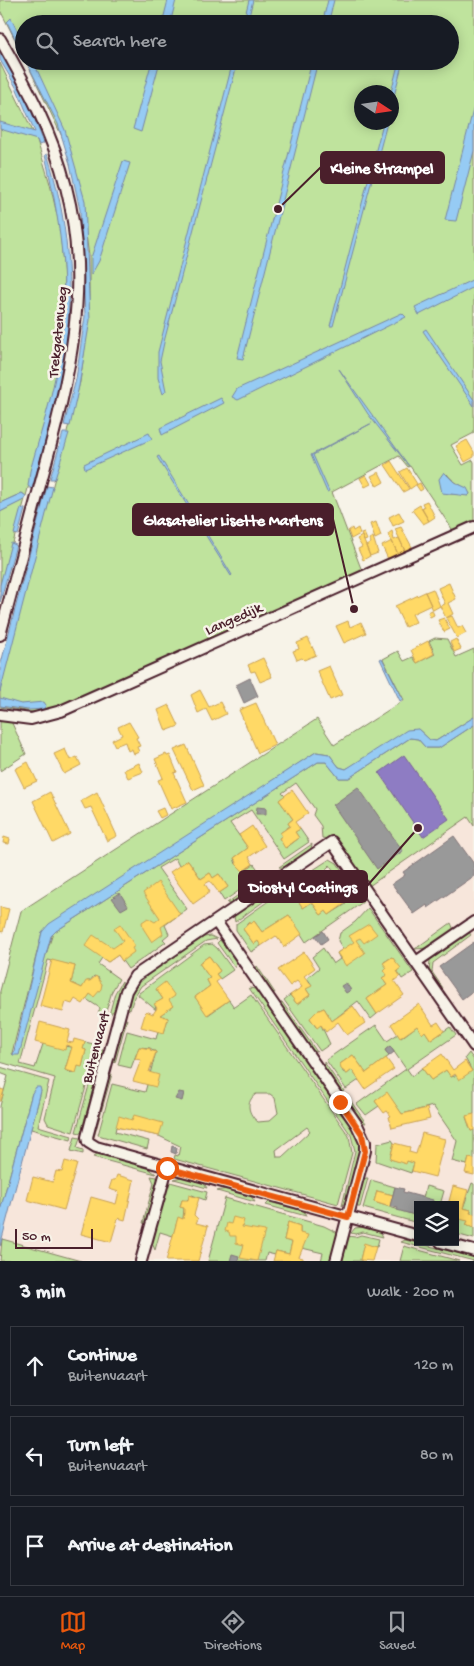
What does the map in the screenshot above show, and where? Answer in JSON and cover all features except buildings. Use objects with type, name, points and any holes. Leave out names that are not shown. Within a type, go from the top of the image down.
[{"type":"street","name":"Trekgatenweg","points":[[0,39],[15,65]]},
{"type":"street","name":"Trekgatenweg","points":[[0,635],[67,384],[78,300],[74,234],[67,189],[56,154],[18,70]]},
{"type":"street","name":"Langedijk","points":[[0,715],[31,719],[61,710],[474,527]]},
{"type":"street","name":"Buitenvaart","points":[[414,1235],[167,1168],[96,1147],[88,1142],[86,1137],[126,991],[135,976],[217,923],[332,842],[474,1046]]},
{"type":"street","points":[[416,962],[474,922]]},
{"type":"street","points":[[217,923],[362,1134],[365,1151],[336,1261]]},
{"type":"street","points":[[141,1261],[167,1168]]},
{"type":"street","points":[[456,1246],[474,1251]]},
{"type":"shaded area","points":[[474,719],[474,1261],[0,1261],[0,1226],[35,1096],[15,1054],[48,932],[320,754]]},
{"type":"green space","points":[[0,0],[474,0],[474,433],[451,445],[463,465],[473,460],[474,462],[474,524],[454,532],[410,466],[408,467],[399,456],[332,492],[362,571],[51,709],[33,712],[0,707],[0,687],[80,382],[87,333],[89,256],[83,214],[65,143],[30,70],[459,70],[459,15],[15,15],[15,39],[0,10]],"holes":[[[447,474],[470,494],[448,494]]]},
{"type":"green space","points":[[0,63],[37,140],[60,228],[64,278],[63,324],[58,370],[26,496],[22,493],[0,503]]},
{"type":"green space","points":[[25,499],[0,591],[0,512]]},
{"type":"green space","points":[[435,638],[447,639],[456,657],[474,649],[474,717],[436,741],[430,740],[418,729],[346,769],[339,767],[329,754],[316,752],[42,932],[12,1053],[13,1055],[53,933],[318,762],[326,762],[339,778],[349,778],[410,738],[418,739],[426,748],[439,748],[474,725],[474,826],[468,817],[369,886],[333,836],[329,839],[322,838],[321,826],[313,815],[315,809],[296,783],[282,793],[285,796],[279,800],[293,819],[288,823],[290,826],[280,833],[282,836],[279,838],[286,848],[299,838],[295,832],[300,829],[309,842],[284,859],[251,810],[230,823],[248,848],[234,858],[236,864],[243,871],[254,864],[262,875],[224,901],[219,893],[228,887],[219,874],[213,878],[210,873],[201,879],[188,860],[179,866],[175,858],[158,868],[187,909],[165,925],[169,934],[163,939],[166,942],[128,969],[118,955],[108,962],[102,958],[98,964],[119,979],[112,991],[105,1015],[98,1014],[100,1008],[86,999],[90,994],[94,996],[102,984],[98,981],[99,978],[94,976],[82,988],[71,983],[75,966],[48,960],[20,1064],[35,1068],[43,1044],[72,1047],[65,1070],[72,1073],[78,1066],[82,1066],[86,1050],[83,1049],[85,1042],[98,1045],[73,1132],[48,1124],[45,1118],[55,1078],[0,1062],[0,991],[21,911],[317,719],[334,745],[404,700],[383,659],[398,651],[404,661],[413,657],[417,663],[435,654],[429,641]]},
{"type":"green space","points":[[0,720],[11,721],[26,754],[0,771]]},
{"type":"green space","points":[[312,844],[308,852],[299,860],[288,866],[279,867]]},
{"type":"green space","points":[[330,859],[337,863],[363,902],[306,942],[289,915],[262,932],[254,921],[251,924],[249,922],[243,929],[254,944],[258,941],[261,946],[251,952],[236,930],[236,924],[301,878],[303,886],[293,893],[303,908],[312,902],[321,915],[326,911],[329,915],[346,904],[331,882],[335,873],[330,865],[320,875],[313,876],[310,872]]},
{"type":"green space","points":[[271,872],[271,878],[231,905],[227,903]]},
{"type":"green space","points":[[296,874],[299,876],[235,922],[234,916]]},
{"type":"green space","points":[[368,908],[413,972],[402,979],[397,971],[400,968],[392,957],[384,962],[387,968],[384,971],[387,975],[382,978],[387,985],[367,999],[377,1014],[371,1019],[358,1001],[332,1021],[324,1008],[317,1011],[310,1018],[316,1027],[321,1025],[330,1044],[320,1051],[284,1000],[290,995],[297,1004],[310,995],[306,989],[312,985],[307,978],[319,968],[312,957],[323,948],[333,964],[340,959],[337,953],[343,949],[338,941],[340,933],[355,922]]},
{"type":"green space","points":[[451,923],[454,930],[428,948],[415,949]]},
{"type":"green space","points":[[469,932],[471,935],[433,963],[432,972],[443,988],[441,990],[429,973],[430,960]]},
{"type":"green space","points":[[211,936],[217,939],[206,941],[141,986],[134,997],[130,1010],[128,1009],[129,999],[144,978],[183,950],[204,937]]},
{"type":"green space","points":[[220,940],[236,961],[235,968],[217,943]]},
{"type":"green space","points":[[212,944],[217,948],[233,970],[220,979],[216,974],[220,971],[209,956],[199,963],[210,978],[207,980],[210,986],[195,997],[208,1015],[229,1000],[234,1007],[251,995],[349,1136],[352,1153],[338,1204],[174,1159],[175,1155],[178,1156],[180,1146],[159,1136],[116,1127],[115,1132],[149,1141],[147,1149],[98,1135],[112,1084],[145,1092],[156,1052],[150,1048],[139,1047],[131,1068],[118,1065],[127,1031],[156,1039],[158,1031],[164,1033],[168,1018],[160,1015],[173,1006],[156,989],[163,999],[155,1004],[156,1010],[138,995],[139,993],[204,945]],"holes":[[[256,1094],[270,1094],[275,1098],[278,1113],[269,1121],[258,1122],[250,1112],[249,1104]],[[307,1127],[310,1131],[282,1157],[277,1157],[276,1150]]]},
{"type":"green space","points":[[257,966],[275,993],[269,991],[255,971]]},
{"type":"green space","points":[[122,981],[119,1000],[115,1009],[109,1015],[115,993]]},
{"type":"green space","points":[[249,988],[256,989],[358,1137],[359,1152],[356,1173],[350,1192],[342,1206],[355,1151],[351,1135]]},
{"type":"green space","points":[[282,1002],[317,1052],[309,1049],[281,1007]]},
{"type":"green space","points":[[127,1019],[115,1063],[112,1060],[122,1022]]},
{"type":"green space","points":[[376,1025],[387,1041],[398,1034],[401,1038],[417,1026],[422,1033],[425,1031],[431,1040],[450,1027],[456,1035],[407,1069],[412,1076],[422,1068],[431,1080],[446,1070],[451,1077],[472,1071],[465,1058],[469,1053],[474,1060],[474,1114],[466,1117],[471,1131],[474,1130],[474,1159],[469,1158],[467,1165],[452,1161],[457,1141],[433,1106],[402,1114],[387,1093],[375,1101],[379,1106],[366,1115],[357,1104],[406,1069],[390,1046],[385,1050],[389,1056],[366,1073],[353,1055],[340,1064],[343,1072],[347,1074],[352,1070],[359,1080],[346,1089],[326,1060]]},
{"type":"green space","points":[[100,1046],[103,1052],[81,1133],[76,1132]]},
{"type":"green space","points":[[324,1062],[344,1091],[340,1094],[324,1069]]},
{"type":"green space","points":[[0,1067],[49,1081],[38,1126],[72,1136],[71,1140],[31,1129],[41,1091],[32,1093],[0,1211],[0,1106],[8,1076],[0,1073]]},
{"type":"green space","points":[[112,1074],[94,1137],[92,1134],[109,1075]]},
{"type":"green space","points":[[350,1100],[366,1123],[360,1122],[349,1105]]},
{"type":"green space","points":[[75,1137],[80,1138],[77,1148],[83,1150],[83,1154],[71,1151]]},
{"type":"green space","points":[[392,1140],[394,1143],[390,1159],[414,1163],[411,1173],[376,1161],[377,1144]]},
{"type":"green space","points":[[98,1153],[147,1167],[156,1174],[93,1157]]},
{"type":"green space","points":[[151,1176],[157,1177],[158,1182],[147,1224],[143,1223],[154,1183]]},
{"type":"green space","points":[[181,1177],[203,1182],[207,1188],[174,1179]]},
{"type":"green space","points":[[368,1178],[360,1207],[357,1207],[363,1180]]},
{"type":"green space","points":[[371,1180],[395,1187],[393,1195],[377,1191],[374,1202],[414,1215],[414,1222],[363,1208]]},
{"type":"green space","points":[[170,1182],[207,1192],[205,1200],[192,1195],[186,1201],[182,1200],[180,1207],[184,1208],[183,1219],[178,1218],[173,1236],[160,1232],[155,1250],[152,1243],[167,1186]]},
{"type":"green space","points":[[472,1183],[474,1184],[474,1214],[470,1213],[471,1210],[463,1208]]},
{"type":"green space","points":[[426,1186],[444,1191],[441,1201],[427,1201],[423,1198]]},
{"type":"green space","points":[[226,1189],[251,1196],[255,1202],[217,1191]]},
{"type":"green space","points":[[225,1198],[324,1226],[338,1233],[330,1261],[321,1261],[323,1253],[302,1248],[307,1236],[300,1233],[300,1226],[288,1222],[284,1240],[292,1242],[289,1254],[276,1251],[275,1255],[267,1253],[265,1261],[208,1261]]},
{"type":"green space","points":[[269,1202],[304,1211],[306,1216],[266,1205]]},
{"type":"green space","points":[[460,1218],[468,1221],[466,1225],[474,1228],[474,1239],[459,1235]]},
{"type":"green space","points":[[364,1227],[380,1231],[383,1237],[363,1232],[351,1233],[355,1228]]},
{"type":"green space","points":[[361,1235],[379,1239],[377,1247],[364,1244],[360,1260],[362,1261],[340,1261],[347,1236],[355,1237]]},
{"type":"green space","points":[[2,1239],[81,1261],[0,1261]]},
{"type":"green space","points":[[405,1240],[414,1242],[414,1245],[401,1242]]},
{"type":"green space","points":[[404,1246],[459,1261],[400,1261]]},
{"type":"green space","points":[[416,1246],[429,1246],[474,1257],[474,1261]]},
{"type":"water","points":[[168,0],[176,0],[172,15],[164,15]]},
{"type":"water","points":[[249,0],[253,0],[249,15],[245,15]]},
{"type":"water","points":[[328,0],[334,0],[330,15],[324,15]]},
{"type":"water","points":[[11,18],[15,26],[15,38],[7,22]]},
{"type":"water","points":[[0,49],[29,104],[44,143],[39,145],[37,140],[0,129],[0,122],[35,132],[16,87],[0,60]]},
{"type":"water","points":[[31,70],[37,70],[65,130],[85,201],[90,320],[70,426],[64,425],[76,379],[85,316],[80,210],[70,164],[58,124]]},
{"type":"water","points":[[149,70],[158,70],[141,132],[133,129]]},
{"type":"water","points":[[231,70],[236,70],[165,338],[160,361],[166,391],[163,394],[158,378],[158,352]]},
{"type":"water","points":[[310,70],[316,70],[243,359],[237,358]]},
{"type":"water","points":[[397,70],[401,70],[397,85],[393,85]]},
{"type":"water","points":[[474,106],[474,151],[456,221],[445,220]]},
{"type":"water","points":[[381,130],[385,130],[333,326],[330,326]]},
{"type":"water","points":[[47,154],[60,203],[67,253],[69,279],[68,330],[59,389],[32,489],[28,486],[30,471],[59,357],[64,297],[62,256],[57,216],[45,155]]},
{"type":"water","points":[[123,161],[130,163],[99,261],[91,275],[91,258]]},
{"type":"water","points":[[474,279],[474,287],[419,315],[415,307]]},
{"type":"water","points":[[402,313],[406,317],[238,400],[232,397],[237,389]]},
{"type":"water","points":[[426,329],[474,400],[474,406],[423,331]]},
{"type":"water","points":[[339,369],[409,466],[368,414]]},
{"type":"water","points":[[221,398],[224,403],[162,435],[160,428]]},
{"type":"water","points":[[372,423],[313,455],[329,491],[327,492],[311,455]]},
{"type":"water","points":[[63,433],[69,433],[55,479],[50,479]]},
{"type":"water","points":[[149,433],[152,439],[85,469],[84,464]]},
{"type":"water","points":[[159,456],[232,575],[231,576],[157,457]]},
{"type":"water","points":[[444,472],[454,482],[467,488],[470,494],[468,496],[442,493],[439,479]]},
{"type":"water","points":[[47,486],[53,487],[0,692],[0,667]]},
{"type":"water","points":[[22,493],[26,496],[24,500],[0,512],[0,503]]},
{"type":"water","points":[[21,508],[25,509],[18,535],[14,534]]},
{"type":"water","points":[[11,543],[16,545],[0,602],[0,585]]},
{"type":"water","points":[[382,658],[403,699],[400,701],[380,659]]},
{"type":"water","points":[[0,698],[21,704],[44,702],[46,705],[44,709],[28,710],[0,706]]},
{"type":"water","points":[[474,717],[474,725],[439,748],[426,748],[418,739],[410,738],[349,778],[339,778],[326,762],[318,762],[56,931],[51,936],[19,1055],[13,1055],[42,932],[49,924],[316,752],[329,754],[339,767],[346,769],[407,730],[418,729],[430,740],[436,741]]},
{"type":"water","points":[[36,1087],[40,1087],[41,1091],[0,1246],[0,1211],[32,1093]]},
{"type":"place","name":"Kleine Strampel","points":[[278,209]]},
{"type":"place","name":"Glasatelier Lisette Martens","points":[[354,609]]},
{"type":"place","name":"Diostyl Coatings","points":[[418,828]]},
{"type":"route","points":[[167,1168],[348,1217],[365,1151],[365,1142],[362,1134],[340,1102]]}]
